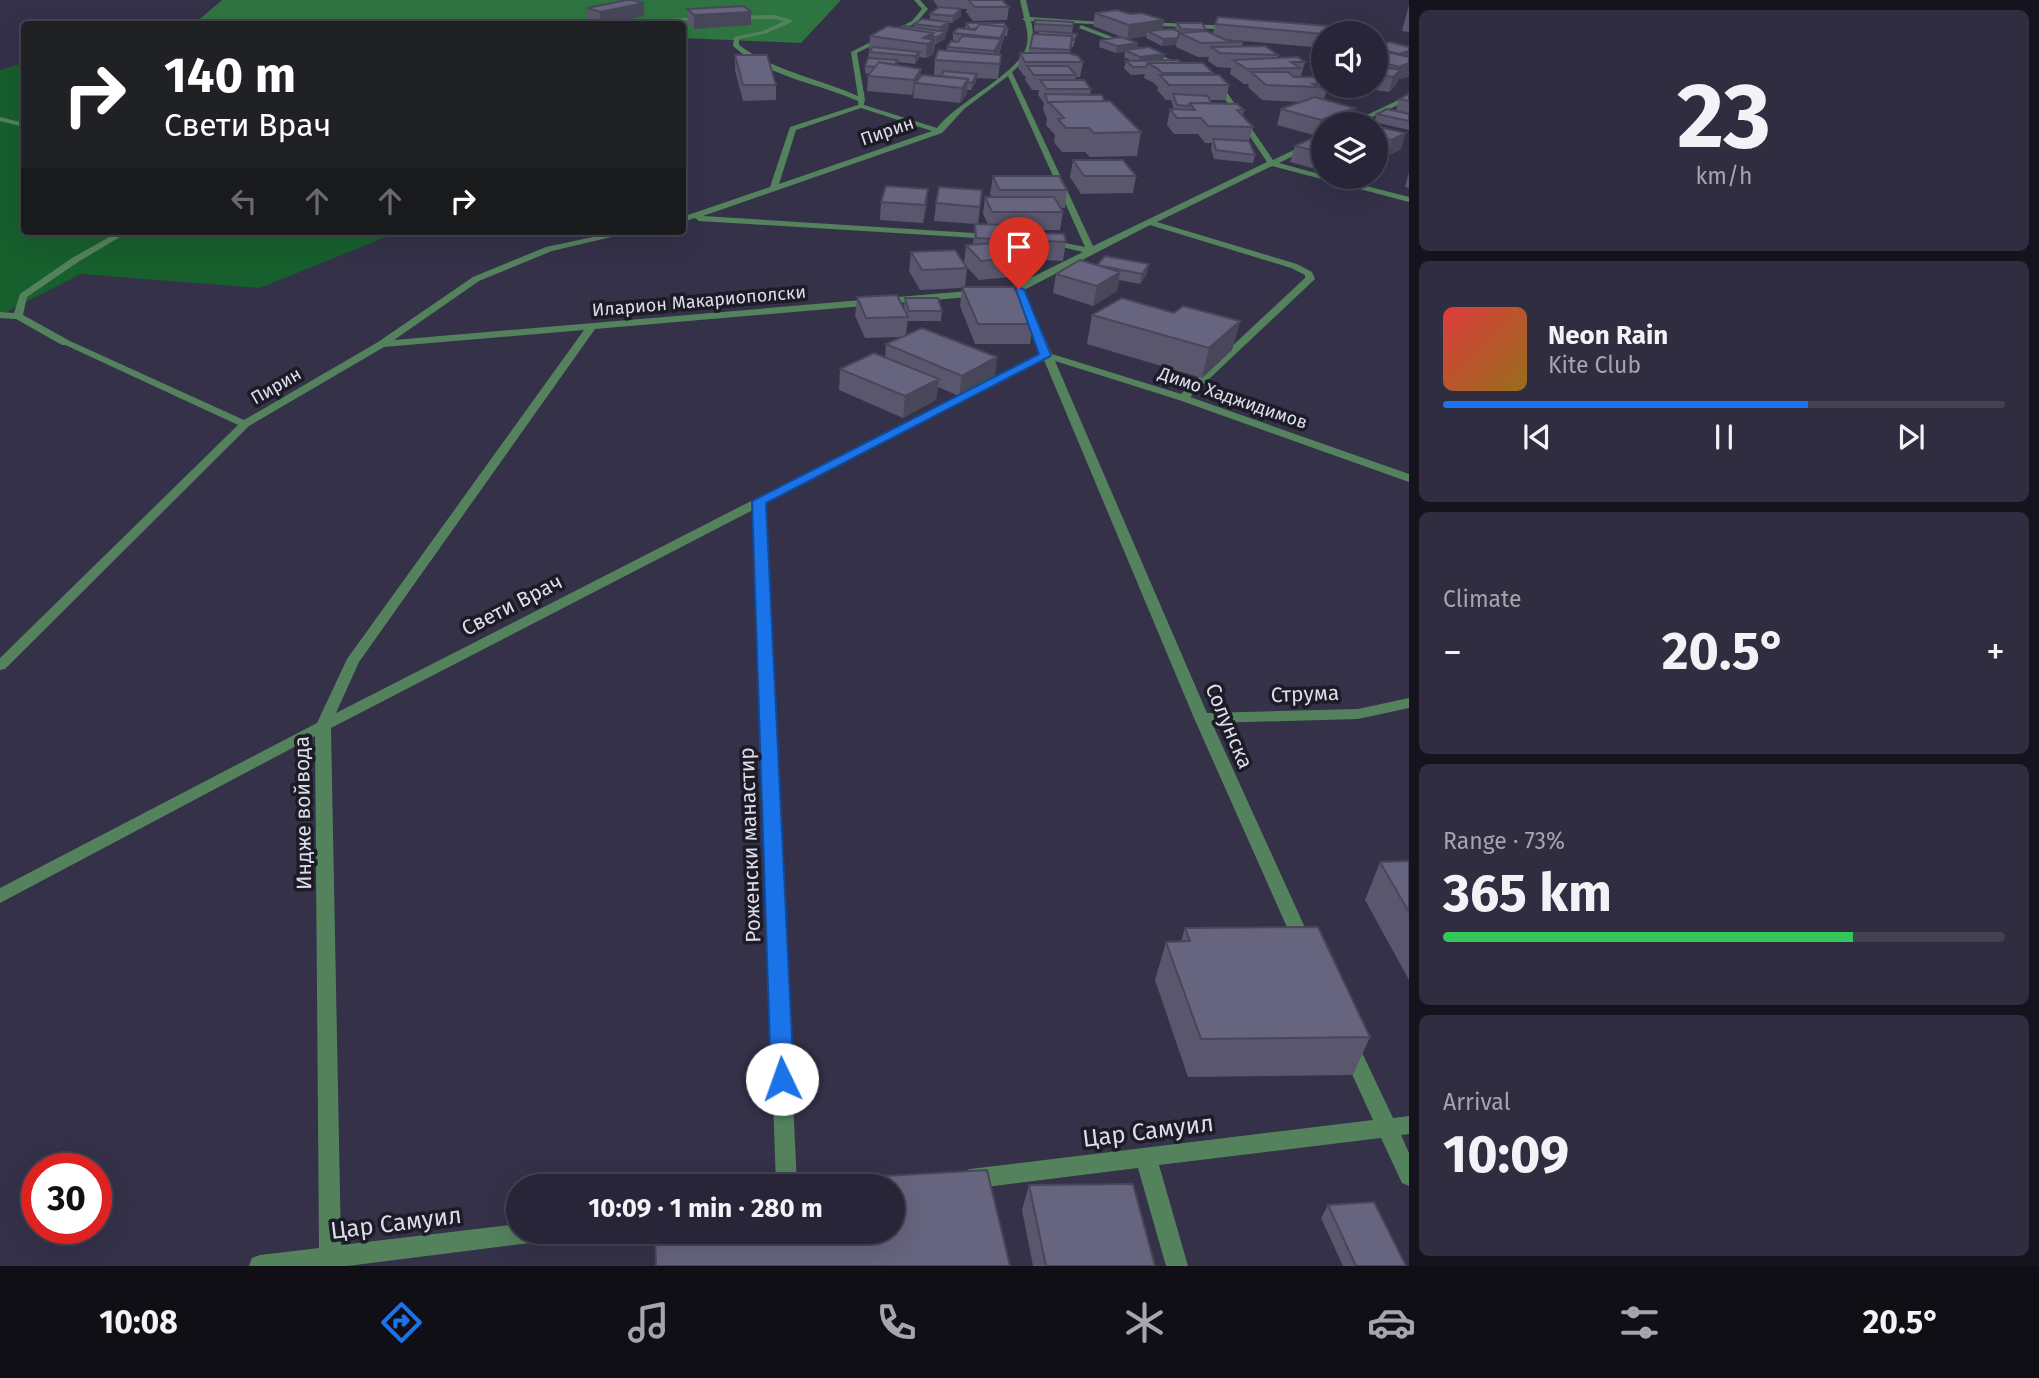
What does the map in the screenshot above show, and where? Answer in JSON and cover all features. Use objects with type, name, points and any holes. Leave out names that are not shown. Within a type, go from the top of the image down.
[{"type":"street","points":[[862,103],[854,52],[914,22],[925,9],[917,0]]},
{"type":"street","name":"Пирин","points":[[686,219],[939,131],[946,117],[968,99],[1010,74],[1025,55],[1031,39],[1023,0]]},
{"type":"street","points":[[670,21],[782,18],[790,21],[789,24],[736,38],[736,46],[746,55],[786,73],[939,131]]},
{"type":"street","points":[[1025,19],[1116,23]]},
{"type":"street","points":[[1047,20],[1089,29],[1200,72]]},
{"type":"street","points":[[1143,24],[1239,28]]},
{"type":"street","points":[[1010,74],[1091,251]]},
{"type":"street","points":[[1208,79],[1224,92],[1271,163],[1311,174]]},
{"type":"street","points":[[1377,112],[1409,97]]},
{"type":"street","points":[[773,189],[793,129],[862,103]]},
{"type":"street","points":[[0,120],[21,124]]},
{"type":"street","points":[[1042,240],[1091,251],[1311,144]]},
{"type":"street","points":[[1368,189],[1409,200]]},
{"type":"street","points":[[693,218],[1000,238]]},
{"type":"street","points":[[1148,222],[1294,266],[1310,274],[1310,279],[1183,398]]},
{"type":"street","points":[[18,316],[23,296],[75,260],[119,235]]},
{"type":"street","name":"Пирин","points":[[0,666],[245,424],[382,344],[476,279],[549,249],[614,235]]},
{"type":"street","name":"Солунска","points":[[1091,251],[1012,290],[1045,355],[1202,718],[1308,954]]},
{"type":"street","name":"Иларион Макариополски","points":[[382,344],[991,292]]},
{"type":"street","points":[[0,315],[18,316],[66,343],[245,424]]},
{"type":"street","name":"Индже войвода","points":[[330,1257],[323,726],[352,662],[592,326]]},
{"type":"street","name":"Димо Хаджидимов","points":[[1045,355],[1183,398],[1409,478]]},
{"type":"street","name":"Свети Врач","points":[[0,895],[1045,355]]},
{"type":"street","name":"Роженски манастир","points":[[759,501],[787,1174]]},
{"type":"street","name":"Струма","points":[[1202,718],[1358,714],[1409,703]]},
{"type":"street","points":[[1341,1028],[1409,1176]]},
{"type":"street","name":"Цар Самуил","points":[[946,1182],[1409,1125]]},
{"type":"street","points":[[1146,1158],[1177,1266]]},
{"type":"street","name":"Цар Самуил","points":[[260,1266],[506,1236]]},
{"type":"green space","points":[[222,0],[841,0],[801,43],[686,38],[686,21],[198,21]]},
{"type":"green space","points":[[21,64],[21,235],[391,235],[260,288],[81,274],[0,315],[0,70]]},
{"type":"building","points":[[627,0],[644,3],[600,12],[587,8]]},
{"type":"building","points":[[968,0],[1002,0],[1009,7],[975,7]]},
{"type":"building","points":[[744,6],[751,12],[694,15],[687,9]]},
{"type":"building","points":[[939,7],[961,9],[953,16],[930,14]]},
{"type":"building","points":[[1117,10],[1130,14],[1142,13],[1164,20],[1129,25],[1095,13]]},
{"type":"building","points":[[1218,17],[1311,25],[1311,33],[1215,24]]},
{"type":"building","points":[[922,19],[949,22],[940,27],[914,24]]},
{"type":"building","points":[[1035,20],[1073,22],[1073,26],[1035,24]]},
{"type":"building","points":[[966,23],[1004,23],[1008,29],[980,24],[976,29],[970,29]]},
{"type":"building","points":[[1177,23],[1202,23],[1206,30],[1181,29]]},
{"type":"building","points":[[980,24],[1006,27],[1000,38],[953,33],[958,28],[975,30]]},
{"type":"building","points":[[888,26],[933,33],[923,38],[935,40],[927,44],[870,36]]},
{"type":"building","points":[[905,26],[946,32],[933,37],[933,33],[902,28]]},
{"type":"building","points":[[1173,29],[1180,32],[1178,38],[1163,39],[1147,31]]},
{"type":"building","points":[[1039,31],[1077,34],[1074,40],[1072,36],[1038,34]]},
{"type":"building","points":[[1206,31],[1226,40],[1243,42],[1201,43],[1179,33]]},
{"type":"building","points":[[1033,34],[1072,36],[1070,50],[1030,48]]},
{"type":"building","points":[[962,36],[1001,39],[994,51],[947,47],[951,41],[958,42]]},
{"type":"building","points":[[1121,37],[1138,43],[1117,46],[1100,40]]},
{"type":"building","points":[[1388,43],[1409,47],[1409,51],[1399,54],[1388,51]]},
{"type":"building","points":[[1265,46],[1278,55],[1220,53],[1211,47]]},
{"type":"building","points":[[873,47],[920,52],[915,56],[869,52]]},
{"type":"building","points":[[1149,47],[1164,54],[1140,57],[1125,50]]},
{"type":"building","points":[[938,50],[1001,55],[1000,64],[935,60]]},
{"type":"building","points":[[1388,52],[1409,57],[1409,63],[1399,67],[1388,64]]},
{"type":"building","points":[[1020,53],[1069,53],[1078,56],[1083,62],[1025,62]]},
{"type":"building","points":[[735,55],[767,55],[776,85],[743,85]]},
{"type":"building","points":[[1298,57],[1305,62],[1291,62],[1300,68],[1247,69],[1233,60]]},
{"type":"building","points":[[868,58],[897,60],[895,65],[879,62],[875,67],[865,66]]},
{"type":"building","points":[[1178,60],[1181,63],[1147,63],[1146,67],[1133,67],[1126,61]]},
{"type":"building","points":[[879,62],[921,69],[914,80],[868,76]]},
{"type":"building","points":[[1147,63],[1203,63],[1213,73],[1162,73]]},
{"type":"building","points":[[1027,66],[1068,66],[1076,75],[1034,75]]},
{"type":"building","points":[[1388,68],[1401,70],[1393,77],[1388,76]]},
{"type":"building","points":[[944,71],[977,74],[972,83],[968,82],[968,79],[941,76]]},
{"type":"building","points":[[1251,72],[1288,72],[1294,77],[1311,77],[1311,87],[1266,85]]},
{"type":"building","points":[[922,75],[968,79],[962,88],[915,83]]},
{"type":"building","points":[[1160,75],[1219,75],[1229,85],[1169,85]]},
{"type":"building","points":[[1040,80],[1084,80],[1091,89],[1047,89]]},
{"type":"building","points":[[1045,94],[1102,95],[1104,101],[1048,103]]},
{"type":"building","points":[[1173,94],[1208,96],[1211,103],[1177,105]]},
{"type":"building","points":[[1409,94],[1409,101],[1399,99]]},
{"type":"building","points":[[1312,98],[1355,108],[1344,112],[1311,112],[1311,117],[1281,109]]},
{"type":"building","points":[[1110,101],[1141,132],[1094,133],[1089,128],[1066,128],[1058,119],[1064,118],[1049,102]]},
{"type":"building","points":[[1190,103],[1237,104],[1244,110],[1237,110],[1253,127],[1208,126],[1201,118],[1177,118],[1170,109],[1195,110]]},
{"type":"building","points":[[1387,109],[1409,114],[1409,121],[1388,116],[1388,112],[1381,112]]},
{"type":"building","points":[[1388,129],[1405,133],[1392,140],[1388,139]]},
{"type":"building","points":[[1213,139],[1249,141],[1255,155],[1216,150]]},
{"type":"building","points":[[1311,139],[1311,150],[1295,146]]},
{"type":"building","points":[[1073,160],[1123,160],[1136,176],[1084,176]]},
{"type":"building","points":[[993,176],[1059,176],[1067,190],[999,190]]},
{"type":"building","points":[[886,186],[928,189],[925,205],[881,202]]},
{"type":"building","points":[[939,187],[982,190],[980,207],[936,203]]},
{"type":"building","points":[[985,197],[1054,197],[1063,212],[992,212]]},
{"type":"building","points":[[975,224],[1034,226],[1035,233],[1064,234],[1066,242],[976,238]]},
{"type":"building","points":[[1009,242],[1025,257],[981,261],[966,245]]},
{"type":"building","points":[[955,250],[967,268],[922,270],[911,252]]},
{"type":"building","points":[[1105,256],[1149,264],[1142,274],[1097,265]]},
{"type":"building","points":[[1080,260],[1120,272],[1097,286],[1056,274]]},
{"type":"building","points":[[962,287],[1014,287],[1033,324],[978,324]]},
{"type":"building","points":[[897,295],[908,317],[866,318],[857,297]]},
{"type":"building","points":[[905,298],[938,298],[942,311],[909,311]]},
{"type":"building","points":[[1122,298],[1174,313],[1183,306],[1240,321],[1209,348],[1092,315]]},
{"type":"building","points":[[922,328],[997,357],[962,376],[886,344]]},
{"type":"building","points":[[874,353],[939,379],[905,396],[840,369]]},
{"type":"building","points":[[1409,861],[1409,912],[1380,862]]},
{"type":"building","points":[[1318,927],[1370,1037],[1201,1039],[1166,942],[1190,941],[1185,928]]},
{"type":"building","points":[[987,1170],[1010,1266],[656,1266],[655,1244],[905,1244],[905,1175]]},
{"type":"building","points":[[1133,1184],[1155,1266],[1046,1266],[1029,1185]]},
{"type":"building","points":[[1374,1202],[1406,1266],[1356,1266],[1328,1205]]},
{"type":"route","points":[[782,1079],[759,501],[1045,355],[1019,289]]}]
